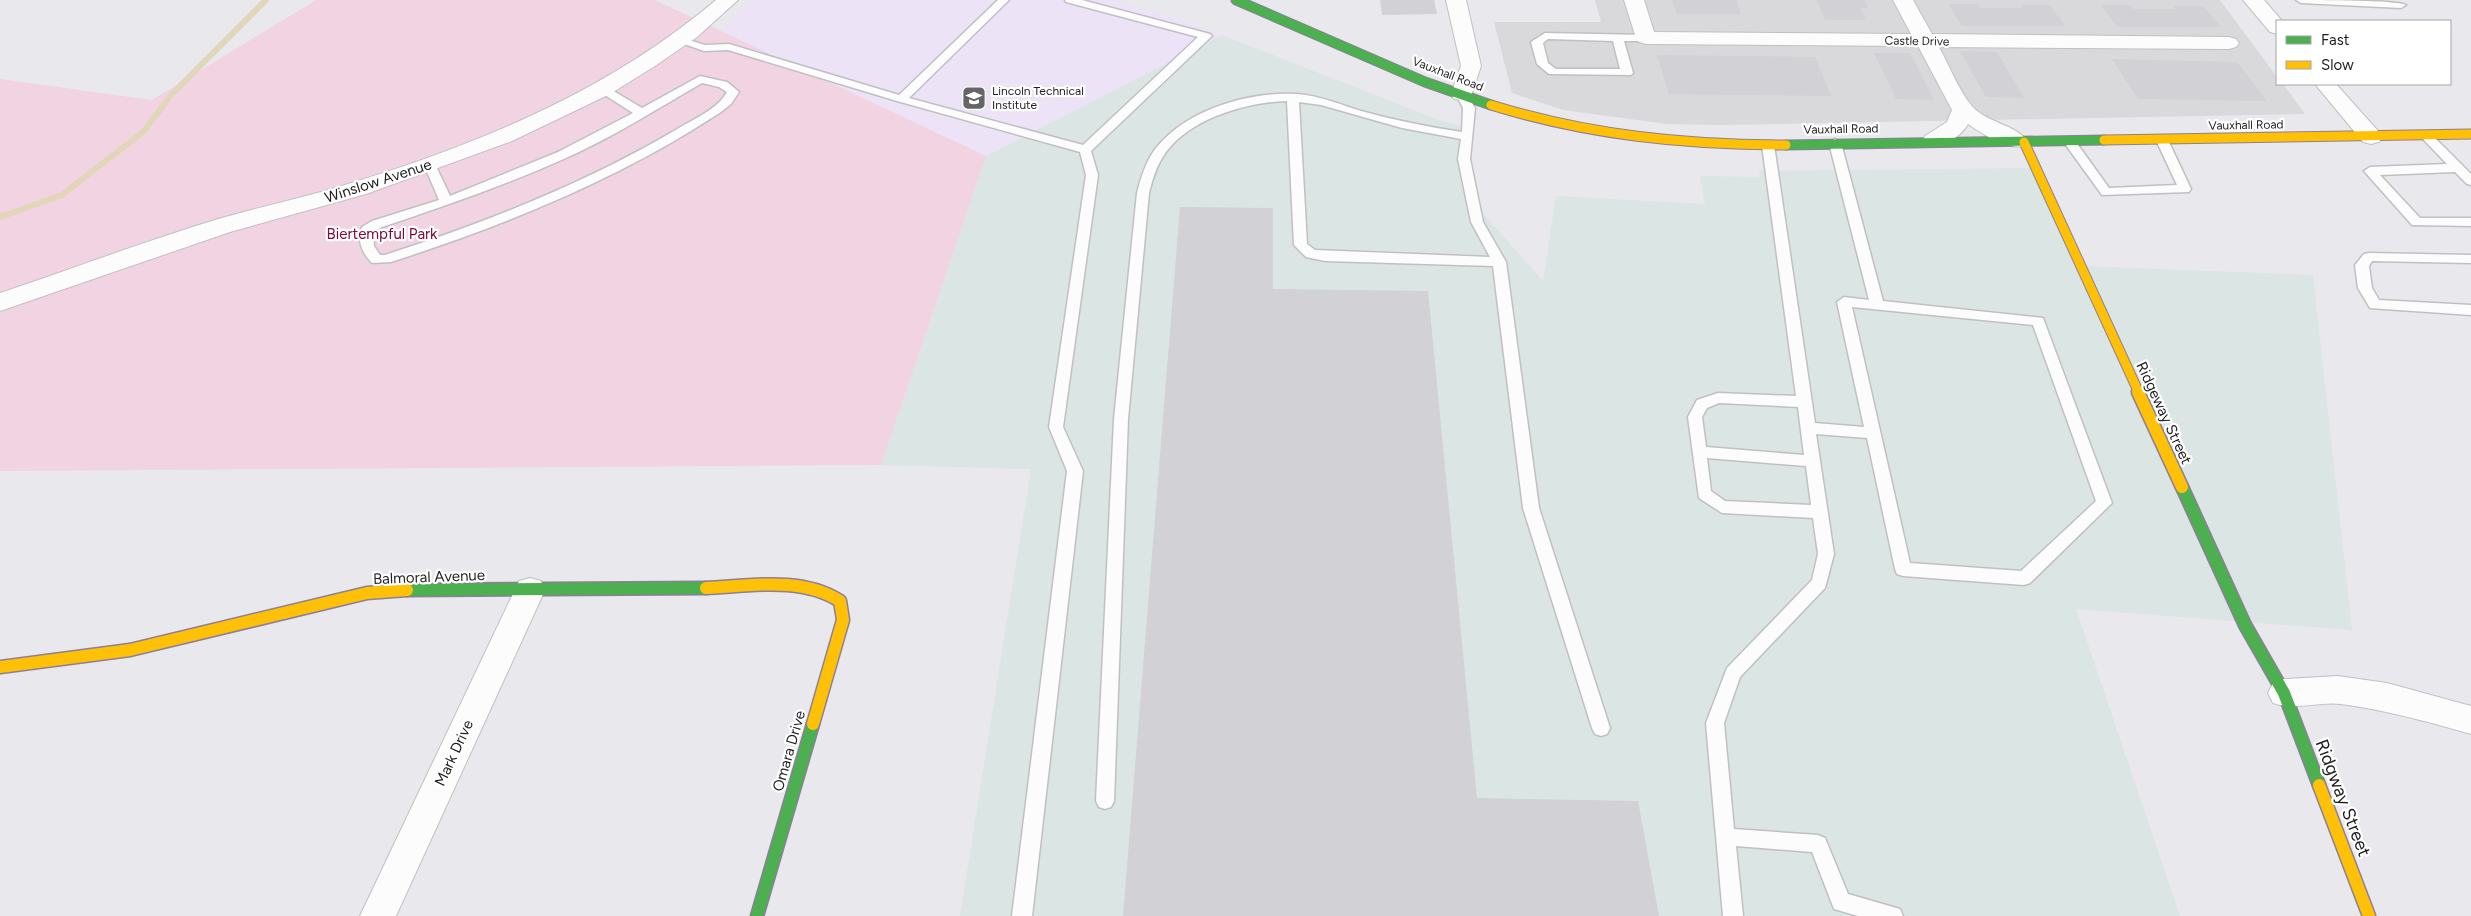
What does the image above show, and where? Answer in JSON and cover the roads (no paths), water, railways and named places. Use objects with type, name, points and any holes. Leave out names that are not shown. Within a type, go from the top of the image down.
[{"type":"street","name":"Winslow Avenue","points":[[0,302],[254,217],[356,190],[430,165],[500,138],[600,88],[679,40],[713,15],[728,0]]},
{"type":"street","name":"Vauxhall Road","points":[[1236,0],[1421,79],[1541,120],[1604,133],[1670,142],[1768,145],[2471,134]]},
{"type":"street","points":[[1456,0],[1471,66],[1462,94]]},
{"type":"street","points":[[1634,0],[1646,38]]},
{"type":"street","points":[[1903,0],[1963,110],[1986,126],[2020,142]]},
{"type":"street","points":[[2253,0],[2276,27]]},
{"type":"street","name":"Castle Drive","points":[[1646,38],[1926,42],[2229,43]]},
{"type":"street","points":[[2326,85],[2371,137]]},
{"type":"street","points":[[1934,141],[1956,126],[1963,110]]},
{"type":"street","name":"Ridgeway Street","points":[[2020,142],[2245,625],[2284,693]]},
{"type":"street","name":"Balmoral Avenue","points":[[0,668],[130,650],[221,626],[367,594],[411,590],[791,587],[820,591],[837,596]]},
{"type":"street","name":"Mark Drive","points":[[378,916],[530,590]]},
{"type":"street","name":"Omara Drive","points":[[757,916],[843,620],[844,607],[837,596]]},
{"type":"street","points":[[2284,693],[2338,690],[2387,697],[2471,720]]},
{"type":"street","name":"Ridgway Street","points":[[2284,693],[2369,916]]},
{"type":"lane","points":[[901,99],[1004,0]]},
{"type":"lane","points":[[1070,0],[1206,36],[1085,150]]},
{"type":"lane","points":[[2301,0],[2401,4]]},
{"type":"lane","points":[[1618,38],[1626,73],[1553,72],[1543,64],[1537,42],[1545,36],[1646,38]]},
{"type":"lane","points":[[679,40],[704,48],[728,46],[901,99],[1085,150]]},
{"type":"lane","points":[[700,79],[716,82],[731,88],[734,92],[732,97],[714,111],[682,131],[603,174],[506,218],[386,259],[377,260],[371,255],[366,236],[367,230],[377,224],[446,202],[562,155],[642,113],[700,79]]},
{"type":"lane","points":[[600,88],[642,113]]},
{"type":"lane","points":[[1462,94],[1468,108],[1468,136],[1464,159],[1477,222],[1499,262],[1531,508],[1601,728]]},
{"type":"lane","points":[[1105,801],[1121,419],[1147,174],[1152,162],[1166,144],[1186,128],[1211,114],[1256,100],[1293,99],[1322,102],[1428,131],[1468,136]]},
{"type":"lane","points":[[1293,99],[1301,245],[1311,254],[1325,257],[1499,262]]},
{"type":"lane","points":[[2426,136],[2471,181]]},
{"type":"lane","points":[[2069,141],[2106,192],[2185,189],[2162,140]]},
{"type":"lane","points":[[1835,143],[1876,305]]},
{"type":"lane","points":[[1733,916],[1715,723],[1733,673],[1819,583],[1826,554],[1768,145]]},
{"type":"lane","points":[[1022,916],[1075,471],[1056,427],[1092,175],[1085,150]]},
{"type":"lane","points":[[430,165],[446,202]]},
{"type":"lane","points":[[2458,168],[2370,171],[2417,222],[2471,222]]},
{"type":"lane","points":[[2471,259],[2369,257],[2362,265],[2365,288],[2375,304],[2471,310]]},
{"type":"lane","points":[[1844,302],[1876,305],[2038,321],[2104,503],[2024,578],[1903,569],[1844,302]]},
{"type":"lane","points":[[1804,402],[1718,398],[1702,404],[1695,418],[1704,494],[1722,507],[1820,512]]},
{"type":"lane","points":[[1808,428],[1873,433]]},
{"type":"lane","points":[[1699,452],[1813,461]]},
{"type":"lane","points":[[1726,837],[1818,844],[1842,902],[1893,916]]},
{"type":"waterway","points":[[0,217],[62,195],[144,131],[171,95],[266,0]]},
{"type":"place","name":"Lincoln Technical Institute","points":[[974,98]]},
{"type":"park label","name":"Biertempful Park","points":[[382,234]]}]
